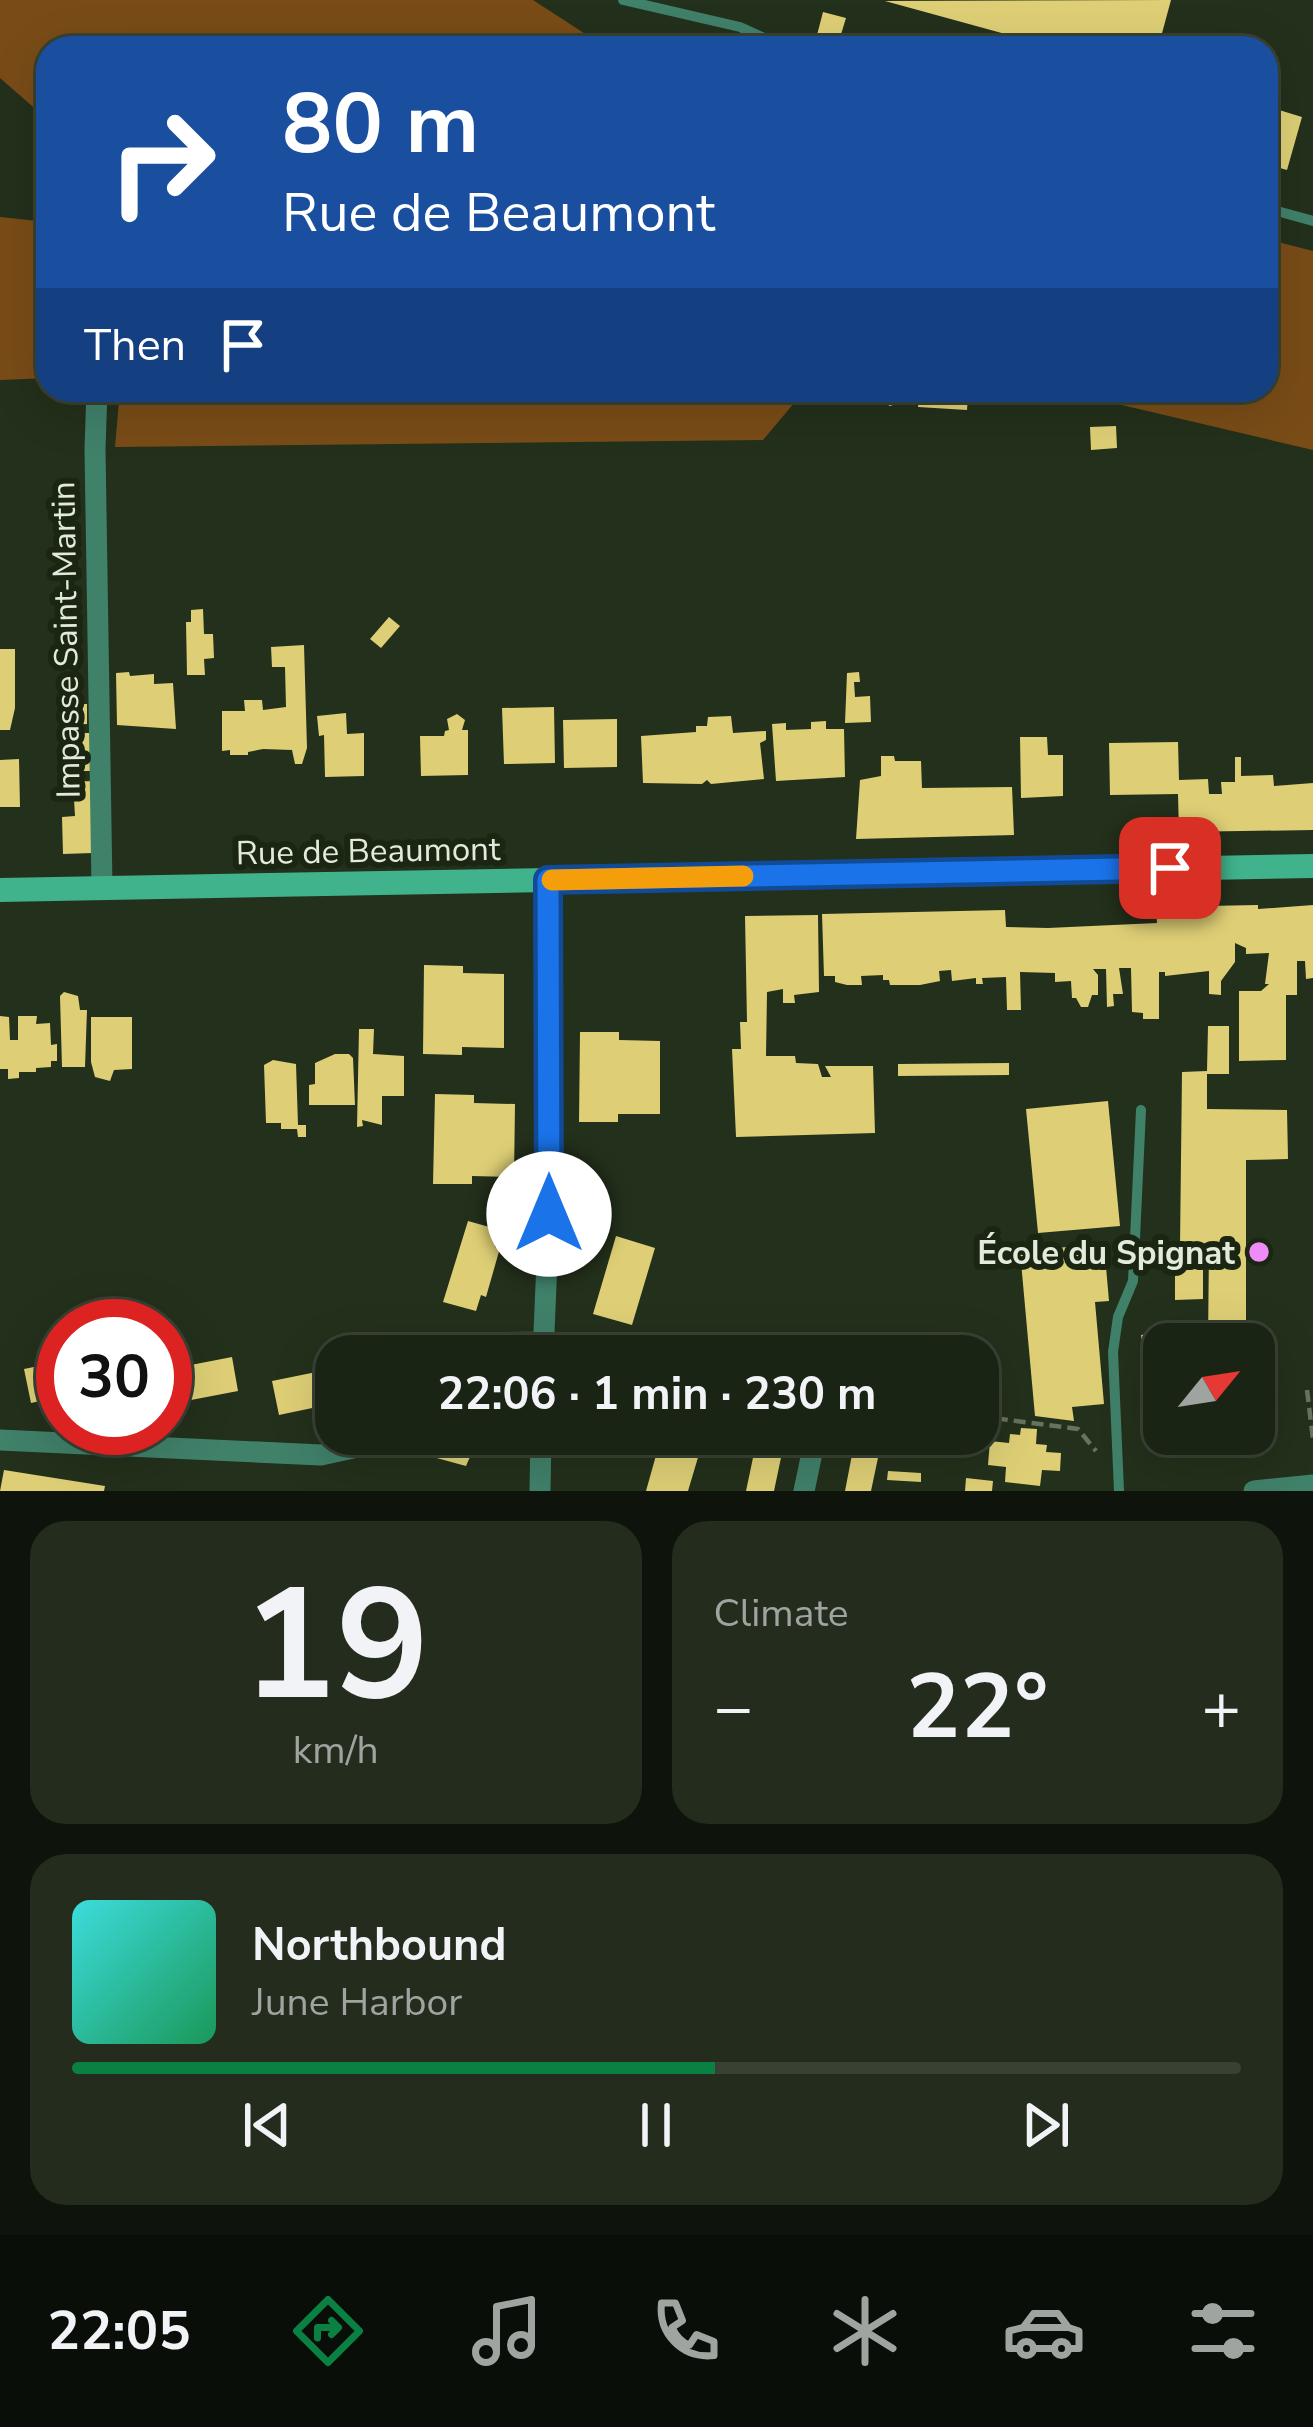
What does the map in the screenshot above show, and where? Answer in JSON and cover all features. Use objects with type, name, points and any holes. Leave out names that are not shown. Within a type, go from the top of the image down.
[{"type":"main road","name":"Rue de Beaumont","points":[[0,890],[1313,866]]},
{"type":"street","name":"Impasse Saint-Martin","points":[[97,402],[102,888]]},
{"type":"street","points":[[544,1335],[549,1214],[548,880]]},
{"type":"street","points":[[0,1440],[315,1455]]},
{"type":"street","points":[[540,1491],[541,1455]]},
{"type":"street","points":[[804,1491],[812,1455]]},
{"type":"street","points":[[1254,1491],[1313,1486]]},
{"type":"lane","points":[[623,0],[740,27],[760,36]]},
{"type":"lane","points":[[1278,211],[1313,221]]},
{"type":"lane","points":[[1119,1485],[1113,1352],[1118,1317],[1133,1281],[1141,1110]]},
{"type":"path","points":[[1307,1390],[1313,1438]]},
{"type":"path","points":[[999,1419],[1078,1429],[1119,1485]]},
{"type":"shaded area","points":[[0,0],[533,0],[588,36],[36,36],[36,110],[0,78]]},
{"type":"shaded area","points":[[0,217],[36,221],[36,378],[0,380]]},
{"type":"shaded area","points":[[1278,242],[1313,251],[1313,450],[1109,402],[1278,402]]},
{"type":"shaded area","points":[[119,402],[795,402],[763,440],[115,447]]},
{"type":"building","points":[[1171,0],[1161,36],[1012,36],[885,1]]},
{"type":"building","points":[[823,12],[846,18],[841,36],[817,35]]},
{"type":"building","points":[[1278,110],[1302,117],[1287,170],[1278,167]]},
{"type":"building","points":[[919,402],[968,402],[967,410],[918,407]]},
{"type":"building","points":[[1116,426],[1117,448],[1091,450],[1090,427]]},
{"type":"building","points":[[203,609],[204,634],[213,634],[214,658],[204,659],[205,675],[187,675],[186,622],[191,622],[191,610]]},
{"type":"building","points":[[389,617],[400,626],[381,648],[370,639]]},
{"type":"building","points":[[304,645],[307,748],[302,764],[295,764],[292,750],[263,749],[248,755],[222,751],[222,711],[245,711],[244,700],[262,700],[263,710],[286,707],[285,667],[272,667],[271,647]]},
{"type":"building","points":[[0,649],[15,649],[15,708],[10,730],[0,730]]},
{"type":"building","points":[[129,672],[130,676],[154,674],[154,684],[173,683],[176,729],[117,725],[116,673]]},
{"type":"building","points":[[859,672],[855,697],[870,696],[871,722],[845,723],[847,673]]},
{"type":"building","points":[[70,704],[87,704],[87,724],[70,725]]},
{"type":"building","points":[[554,707],[555,763],[504,764],[502,708]]},
{"type":"building","points":[[346,713],[347,734],[364,733],[364,776],[325,777],[324,735],[319,736],[317,716]]},
{"type":"building","points":[[457,714],[465,720],[462,730],[468,730],[468,775],[421,776],[420,736],[444,736],[449,730],[447,719]]},
{"type":"building","points":[[731,716],[733,733],[766,731],[766,740],[760,743],[764,779],[643,783],[641,736],[696,732],[696,726],[707,726],[708,717]]},
{"type":"building","points":[[617,719],[617,767],[564,768],[563,720]]},
{"type":"building","points":[[826,721],[826,729],[844,729],[845,777],[776,781],[772,724],[786,723],[786,730],[811,729],[811,722]]},
{"type":"building","points":[[71,733],[90,733],[91,771],[72,771]]},
{"type":"building","points":[[1020,737],[1047,737],[1048,755],[1063,755],[1063,796],[1021,798]]},
{"type":"building","points":[[1178,742],[1179,780],[1208,779],[1209,794],[1222,794],[1221,782],[1235,782],[1235,757],[1241,757],[1241,776],[1273,775],[1274,786],[1313,783],[1313,830],[1179,832],[1178,794],[1110,795],[1109,743]]},
{"type":"building","points":[[881,756],[921,761],[922,788],[1012,787],[1014,835],[856,839],[860,780],[881,776]]},
{"type":"building","points":[[19,759],[20,807],[0,807],[0,760]]},
{"type":"building","points":[[92,781],[93,853],[63,854],[62,817],[75,816],[73,782]]},
{"type":"building","points":[[1258,905],[1258,909],[1313,905],[1313,978],[1306,979],[1305,961],[1297,961],[1297,995],[1286,995],[1286,1060],[1239,1061],[1239,991],[1261,991],[1269,984],[1265,984],[1269,953],[1246,954],[1246,948],[1235,943],[1235,962],[1221,981],[1221,995],[1209,994],[1209,971],[1165,976],[1159,972],[1159,1019],[1143,1019],[1143,1013],[1132,1012],[1131,968],[1119,968],[1123,994],[1113,994],[1114,1006],[1107,1007],[1106,969],[1093,969],[1098,975],[1098,995],[1092,995],[1088,1007],[1072,998],[1071,981],[1055,982],[1055,973],[1020,972],[1021,1010],[1007,1010],[1006,977],[982,978],[983,984],[976,984],[976,978],[952,981],[951,970],[939,971],[940,981],[920,985],[890,985],[883,975],[861,976],[862,985],[847,985],[835,982],[835,976],[824,976],[822,914],[1005,910],[1006,927],[1048,928],[1157,923],[1156,907]]},
{"type":"building","points":[[818,915],[819,992],[794,995],[795,1003],[783,1003],[783,989],[767,992],[766,1056],[795,1056],[796,1063],[818,1064],[822,1077],[831,1077],[825,1066],[873,1066],[875,1133],[736,1137],[732,1049],[741,1049],[740,1022],[747,1022],[745,916]]},
{"type":"building","points":[[424,965],[504,974],[504,1048],[462,1047],[462,1055],[423,1054]]},
{"type":"building","points":[[64,992],[78,996],[80,1010],[87,1010],[85,1067],[62,1067],[60,996]]},
{"type":"building","points":[[0,1016],[9,1017],[10,1040],[18,1040],[18,1016],[37,1016],[36,1024],[50,1023],[57,1061],[8,1079],[8,1069],[0,1069]]},
{"type":"building","points":[[91,1017],[132,1017],[132,1069],[114,1070],[110,1081],[95,1077]]},
{"type":"building","points":[[1208,1026],[1229,1026],[1229,1074],[1207,1074],[1207,1109],[1287,1110],[1288,1159],[1246,1160],[1246,1323],[1208,1323],[1209,1245],[1203,1246],[1203,1299],[1175,1300],[1182,1072],[1207,1071]]},
{"type":"building","points":[[359,1029],[374,1029],[373,1054],[404,1056],[404,1096],[382,1096],[382,1125],[362,1120],[363,1126],[357,1127]]},
{"type":"building","points":[[580,1032],[619,1032],[619,1040],[660,1041],[660,1114],[618,1114],[618,1122],[579,1122]]},
{"type":"building","points":[[335,1054],[353,1058],[355,1105],[309,1105],[315,1063]]},
{"type":"building","points":[[273,1060],[296,1064],[298,1125],[306,1125],[306,1137],[298,1137],[297,1129],[281,1129],[281,1123],[266,1123],[264,1065]]},
{"type":"building","points":[[1009,1063],[1009,1075],[898,1076],[898,1064]]},
{"type":"building","points":[[435,1094],[474,1095],[474,1103],[515,1104],[514,1177],[472,1176],[472,1184],[433,1184]]},
{"type":"building","points":[[1108,1101],[1120,1226],[1038,1233],[1026,1109]]},
{"type":"building","points":[[468,1221],[500,1230],[495,1247],[500,1248],[486,1297],[481,1295],[476,1311],[443,1302]]},
{"type":"building","points":[[616,1236],[655,1248],[632,1325],[593,1314]]},
{"type":"building","points":[[1104,1244],[1109,1301],[1095,1302],[1104,1404],[1072,1407],[1074,1421],[1035,1416],[1020,1251]]},
{"type":"building","points":[[232,1357],[238,1391],[192,1400],[192,1365]]},
{"type":"building","points":[[36,1367],[36,1402],[31,1403],[24,1369]]},
{"type":"building","points":[[315,1372],[315,1407],[279,1415],[272,1381]]},
{"type":"building","points":[[1021,1428],[1037,1429],[1036,1444],[1047,1445],[1046,1452],[1061,1453],[1060,1471],[1042,1470],[1040,1486],[1005,1482],[1006,1467],[988,1465],[989,1455],[999,1455],[999,1442],[1009,1443],[1010,1434],[1020,1435]]},
{"type":"building","points":[[434,1455],[471,1455],[466,1466]]},
{"type":"building","points":[[656,1455],[699,1455],[688,1491],[646,1491]]},
{"type":"building","points":[[754,1455],[782,1455],[774,1491],[746,1491]]},
{"type":"building","points":[[852,1455],[879,1455],[871,1491],[845,1491]]},
{"type":"building","points":[[4,1470],[105,1486],[104,1491],[0,1491]]},
{"type":"building","points":[[888,1471],[921,1473],[921,1482],[887,1480]]},
{"type":"building","points":[[966,1478],[993,1481],[992,1491],[965,1491]]},
{"type":"slow traffic","points":[[552,880],[743,876]]},
{"type":"place","name":"École du Spignat","points":[[1259,1252]]},
{"type":"route","points":[[549,1214],[548,880],[1170,868]]}]
